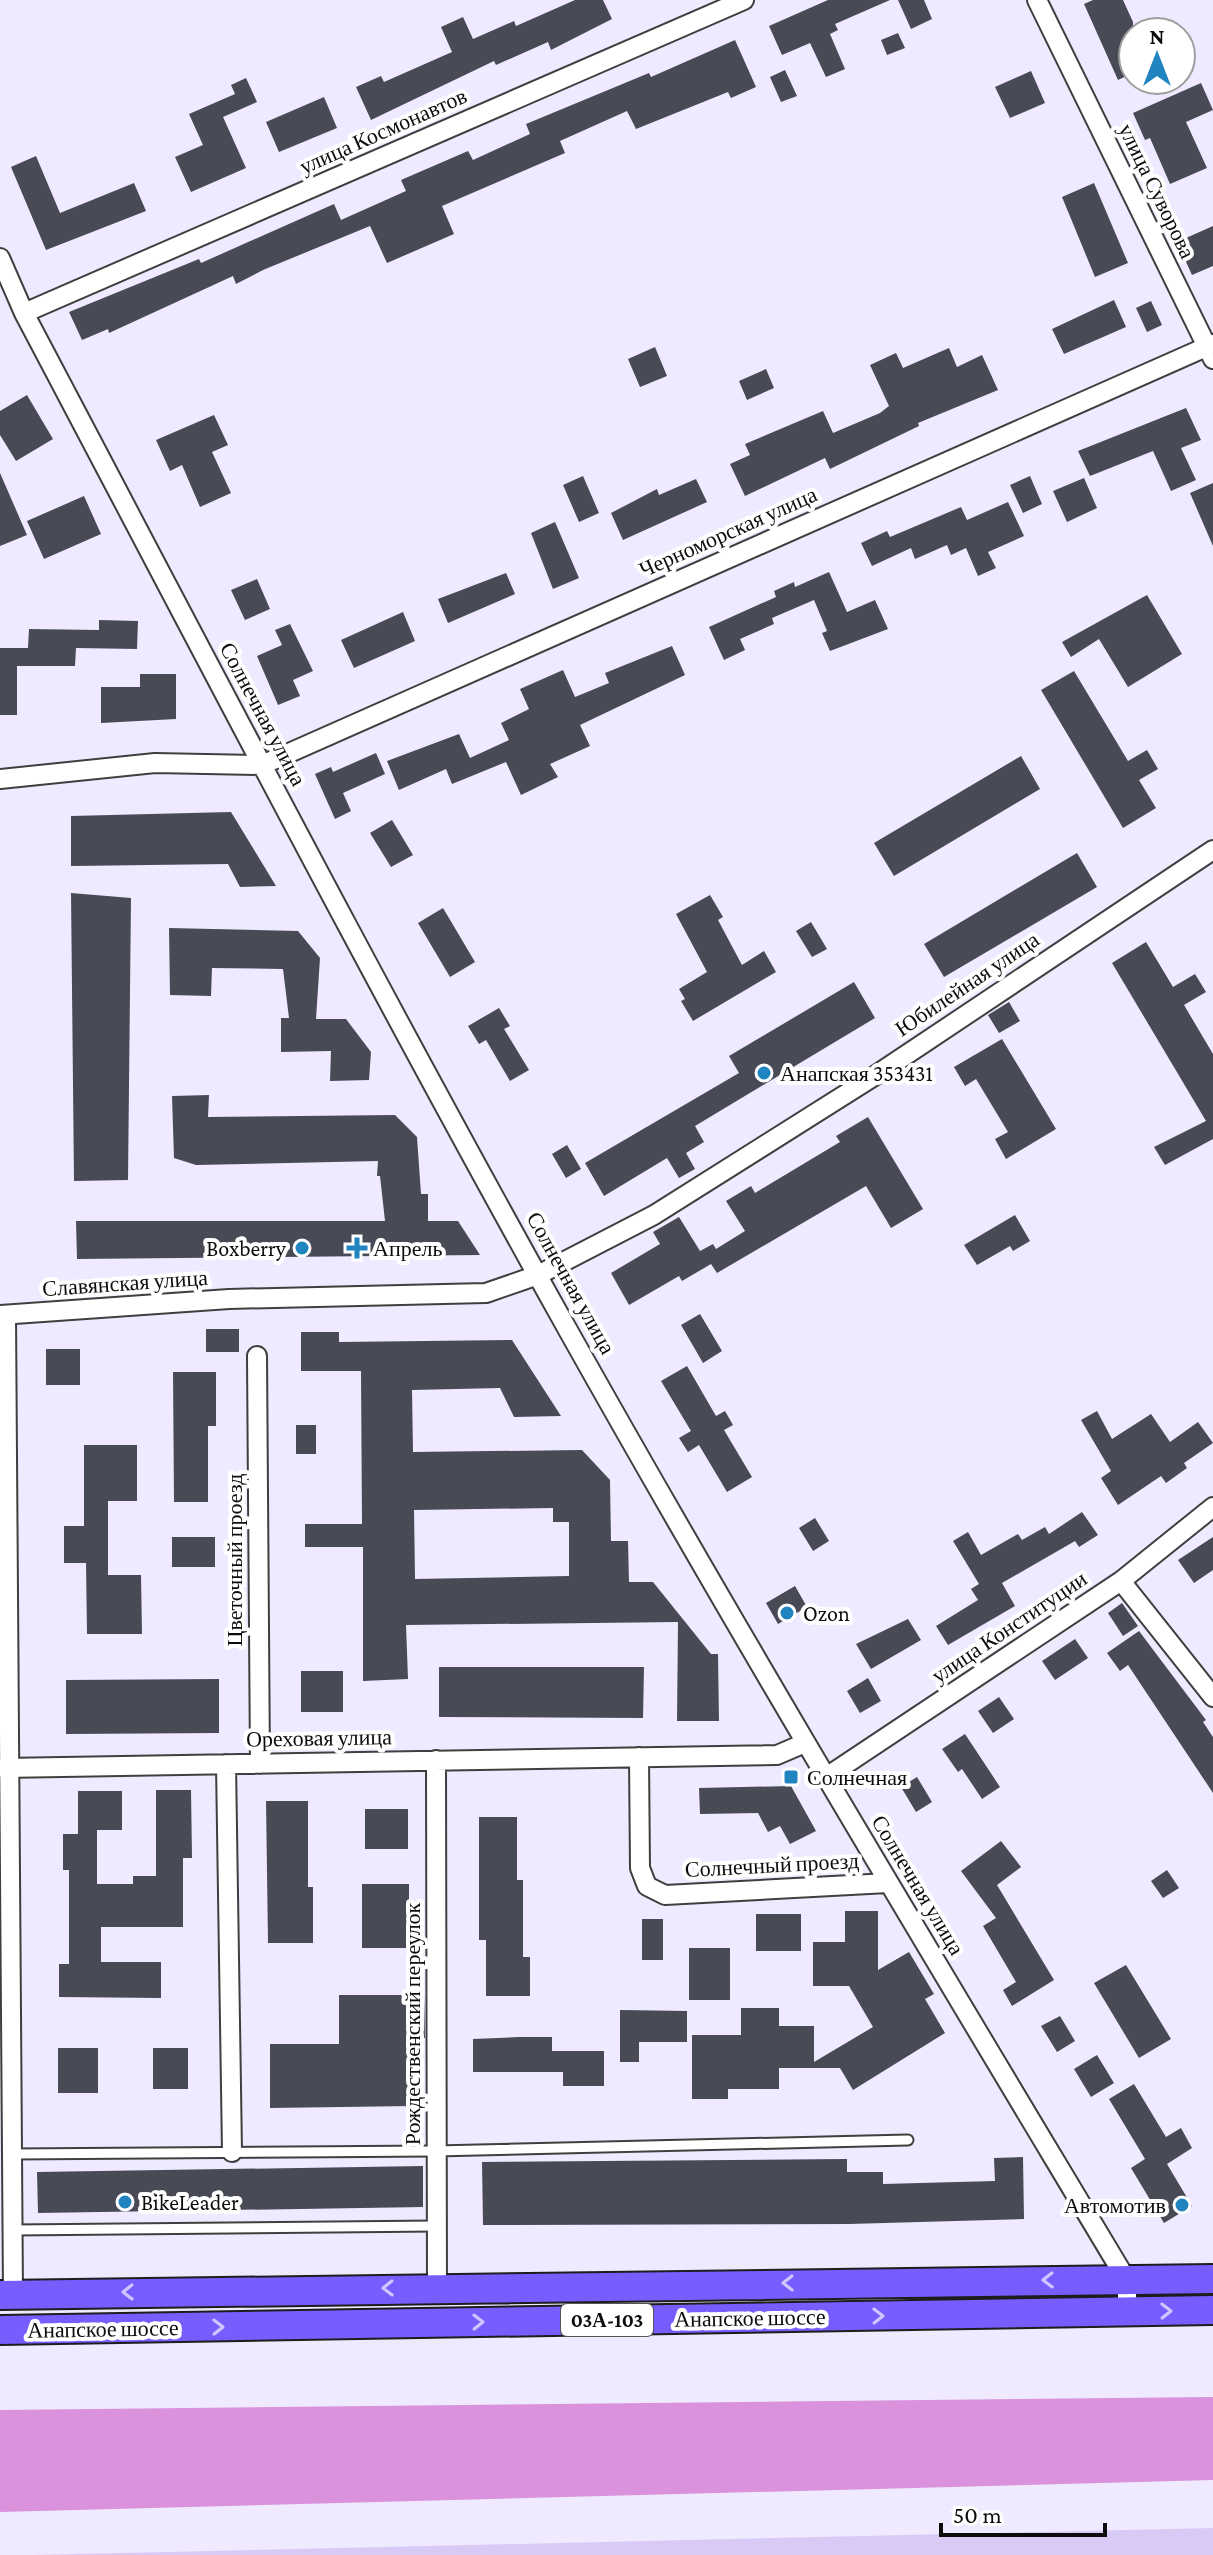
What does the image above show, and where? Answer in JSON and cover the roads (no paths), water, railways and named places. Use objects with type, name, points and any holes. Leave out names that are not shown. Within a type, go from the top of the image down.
[{"type":"main road","name":"03А-103","points":[[1126,2279],[1213,2279]]},
{"type":"main road","name":"Анапское шоссе","points":[[6,2294],[1126,2279]]},
{"type":"main road","name":"Анапское шоссе","points":[[0,2330],[1213,2310]]},
{"type":"street","name":"улица Космонавтов","points":[[32,309],[744,0]]},
{"type":"street","name":"улица Суворова","points":[[1037,0],[1211,350]]},
{"type":"street","name":"Солнечная улица","points":[[0,258],[32,309],[262,765],[538,1275],[825,1778],[1126,2279],[1128,2312]]},
{"type":"street","name":"Черноморская улица","points":[[262,765],[1211,350]]},
{"type":"street","points":[[0,779],[155,763],[262,765]]},
{"type":"street","name":"Юбилейная улица","points":[[538,1275],[667,1207],[876,1075],[1213,850]]},
{"type":"street","name":"Славянская улица","points":[[3,1315],[229,1299],[486,1293],[538,1275]]},
{"type":"street","points":[[3,1315],[6,2154],[13,2230],[6,2294]]},
{"type":"street","name":"Цветочный проезд","points":[[257,1356],[260,1764]]},
{"type":"street","name":"улица Конституции","points":[[825,1778],[1121,1581],[1213,1507]]},
{"type":"street","points":[[1121,1581],[1213,1697]]},
{"type":"street","name":"Ореховая улица","points":[[6,1768],[777,1755],[805,1743]]},
{"type":"street","name":"Солнечный проезд","points":[[639,1757],[640,1868],[647,1886],[665,1895],[888,1883]]},
{"type":"street","name":"Рождественский переулок","points":[[436,1760],[437,2287]]},
{"type":"street","points":[[226,1764],[232,2152]]},
{"type":"lane","points":[[6,2154],[435,2151],[908,2140]]},
{"type":"lane","points":[[13,2230],[436,2226]]},
{"type":"place","name":"Анапская 353431","points":[[764,1073]]},
{"type":"place","name":"Boxberry","points":[[302,1248]]},
{"type":"place","name":"Апрель","points":[[357,1248]]},
{"type":"place","name":"Ozon","points":[[787,1613]]},
{"type":"place","name":"Солнечная","points":[[791,1777]]},
{"type":"place","name":"BikeLeader","points":[[125,2202]]},
{"type":"place","name":"Автомотив","points":[[1182,2205]]}]
